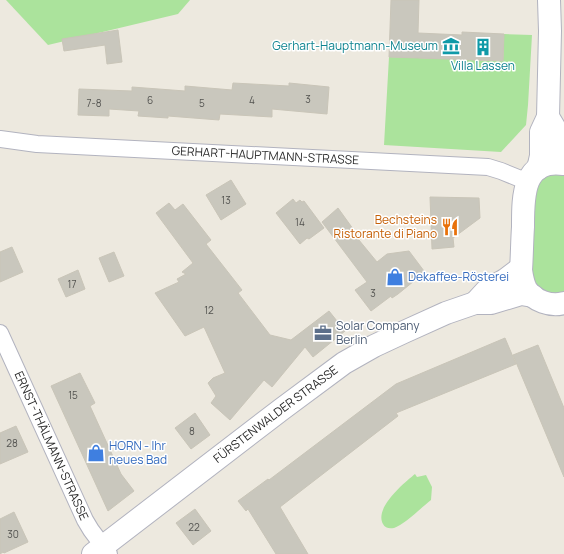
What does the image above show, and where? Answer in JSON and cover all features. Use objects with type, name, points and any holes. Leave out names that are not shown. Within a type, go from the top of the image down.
[{"type":"main road","points":[[549,0],[550,31],[548,116],[541,132],[541,156],[523,197],[521,268],[524,284],[527,290],[553,305]]},
{"type":"main road","points":[[548,116],[554,128],[556,141],[564,161]]},
{"type":"main road","points":[[533,176],[544,166],[551,164],[564,164]]},
{"type":"main road","name":"FÜRSTENWALDER STRASSE","points":[[475,303],[486,291],[505,280],[521,268]]},
{"type":"main road","name":"FÜRSTENWALDER STRASSE","points":[[102,551],[282,409],[344,363],[374,346],[446,313],[475,303],[491,303],[521,294],[553,305]]},
{"type":"street","name":"GERHART-HAUPTMANN-STRASSE","points":[[0,139],[37,144],[488,167],[501,171],[533,176]]},
{"type":"street","name":"ERNST-THÄLMANN-STRASSE","points":[[0,333],[86,520],[102,551]]},
{"type":"green space","points":[[6,0],[190,0],[178,14],[48,45]]},
{"type":"green space","points":[[504,34],[532,35],[526,125],[501,152],[384,145],[389,57],[503,61]]},
{"type":"green space","points":[[553,174],[564,174],[564,294],[559,295],[540,289],[534,281],[532,272],[532,222],[535,195],[538,185],[545,177]]},
{"type":"green space","points":[[415,474],[417,477],[426,475],[432,487],[431,500],[408,520],[398,526],[394,528],[386,527],[381,518],[386,504],[404,483]]},
{"type":"building","points":[[391,0],[419,0],[418,33],[462,35],[462,32],[504,34],[503,61],[389,57]]},
{"type":"building","points":[[118,30],[122,62],[107,64],[105,45],[64,51],[62,39]]},
{"type":"building","points":[[233,83],[289,86],[289,83],[329,87],[327,114],[272,109],[272,117],[220,114],[219,120],[168,116],[168,118],[138,116],[139,111],[109,109],[109,116],[78,115],[79,89],[132,91],[132,87],[185,91],[185,86],[232,90]]},
{"type":"building","points":[[231,180],[246,204],[221,220],[206,195]]},
{"type":"building","name":"Bechsteins Ristorante di Piano","points":[[430,197],[479,198],[480,218],[453,238],[454,247],[432,249]]},
{"type":"building","points":[[293,199],[296,203],[300,200],[302,202],[304,201],[324,228],[300,244],[276,213]]},
{"type":"building","points":[[169,203],[175,210],[183,204],[211,240],[206,244],[242,290],[238,293],[270,335],[291,340],[329,311],[345,331],[313,357],[305,347],[272,387],[264,380],[230,420],[211,403],[216,396],[208,383],[213,378],[225,373],[204,327],[185,336],[155,293],[179,282],[177,279],[186,274],[182,272],[193,263],[156,213]]},
{"type":"building","points":[[338,208],[356,233],[354,234],[377,262],[387,254],[409,251],[424,271],[413,279],[414,281],[398,294],[392,298],[391,296],[371,311],[355,290],[367,282],[322,222]]},
{"type":"building","points":[[12,247],[23,272],[0,282],[0,252]]},
{"type":"building","points":[[114,252],[124,276],[109,282],[99,258]]},
{"type":"building","points":[[78,270],[85,289],[66,297],[58,279]]},
{"type":"building","points":[[505,338],[516,364],[396,413],[398,416],[280,507],[308,554],[276,554],[248,509],[246,511],[238,501],[268,479],[269,480],[396,384]]},
{"type":"building","points":[[538,345],[564,408],[564,477],[513,355]]},
{"type":"building","points":[[80,373],[95,403],[90,406],[121,474],[134,491],[108,511],[51,386]]},
{"type":"building","points":[[195,413],[210,435],[191,449],[175,428]]},
{"type":"building","points":[[16,426],[28,452],[0,464],[0,433]]},
{"type":"building","points":[[195,509],[211,531],[193,545],[176,523]]},
{"type":"building","points":[[14,512],[28,542],[0,554],[0,519]]},
{"type":"place","name":"Gerhart-Hauptmann-Museum","points":[[451,46]]},
{"type":"place","name":"Villa Lassen","points":[[483,47]]},
{"type":"place","name":"Bechsteins Ristorante di Piano","points":[[450,227]]},
{"type":"place","name":"Dekaffee-Rösterei","points":[[395,277]]},
{"type":"place","name":"Solar Company Berlin","points":[[323,333]]},
{"type":"place","name":"HORN - Ihr neues Bad","points":[[96,453]]}]
